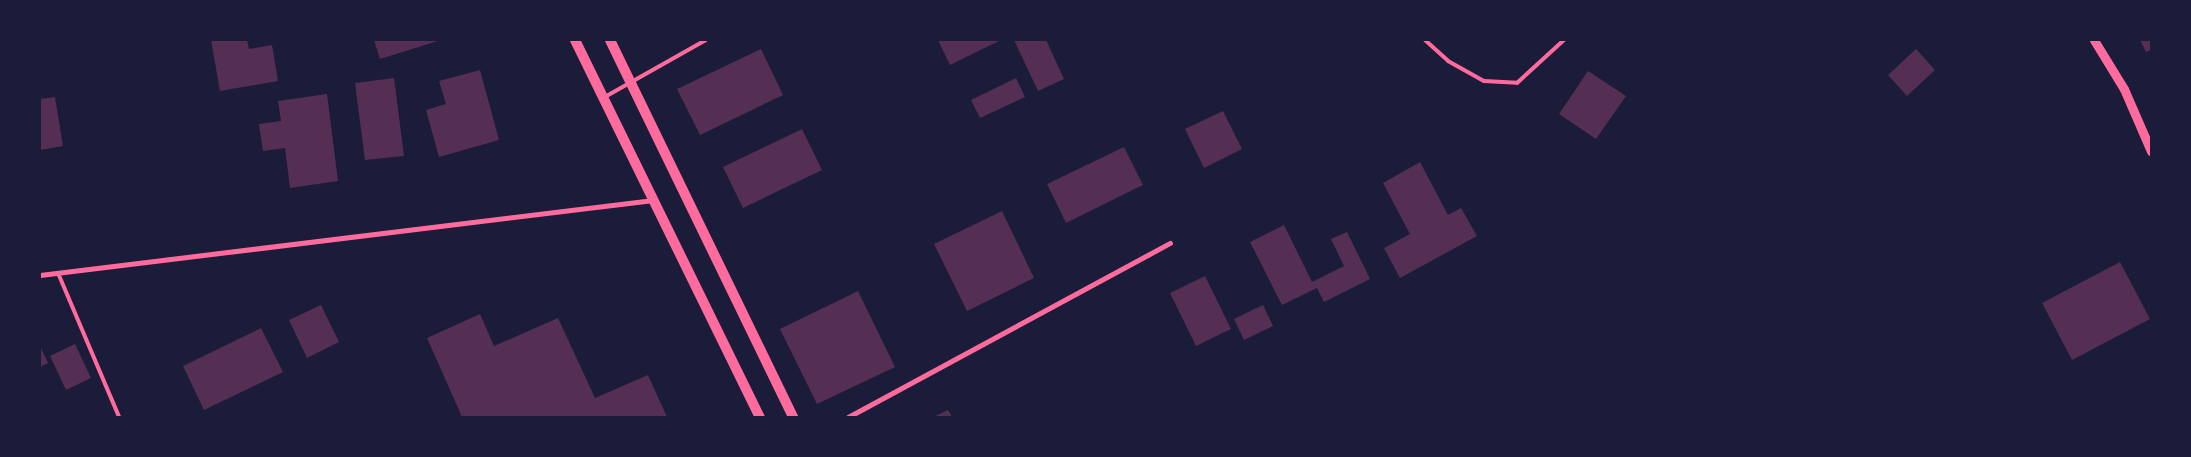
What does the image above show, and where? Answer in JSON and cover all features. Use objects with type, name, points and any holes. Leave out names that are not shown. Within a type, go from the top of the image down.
[{"type":"main road","points":[[575,40],[760,417]]},
{"type":"main road","points":[[610,40],[793,417]]},
{"type":"street","points":[[2094,40],[2124,89],[2151,151]]},
{"type":"street","points":[[40,275],[653,200]]},
{"type":"street","points":[[848,417],[1170,243]]},
{"type":"lane","points":[[603,98],[706,40]]},
{"type":"lane","points":[[1425,40],[1448,61],[1484,81],[1517,83],[1564,40]]},
{"type":"lane","points":[[58,273],[119,417]]},
{"type":"building","points":[[211,40],[247,40],[249,49],[272,45],[278,81],[220,91]]},
{"type":"building","points":[[374,40],[441,40],[380,59]]},
{"type":"building","points":[[938,40],[1001,40],[950,65]]},
{"type":"building","points":[[1014,40],[1046,40],[1064,79],[1038,91]]},
{"type":"building","points":[[2140,40],[2151,40],[2151,50],[2146,52]]},
{"type":"building","points":[[761,49],[783,95],[700,135],[677,89]]},
{"type":"building","points":[[1916,49],[1935,70],[1907,96],[1888,75]]},
{"type":"building","points":[[480,70],[499,140],[439,157],[426,110],[446,104],[439,81]]},
{"type":"building","points":[[1588,71],[1626,96],[1596,139],[1559,114]]},
{"type":"building","points":[[394,78],[404,156],[365,160],[355,83]]},
{"type":"building","points":[[1016,78],[1025,97],[980,118],[971,100]]},
{"type":"building","points":[[327,94],[338,181],[290,188],[285,148],[263,151],[259,124],[281,121],[278,101]]},
{"type":"building","points":[[55,97],[63,146],[40,150],[40,99]]},
{"type":"building","points":[[1223,111],[1242,149],[1204,168],[1185,129]]},
{"type":"building","points":[[802,129],[822,170],[743,208],[723,167]]},
{"type":"building","points":[[1124,147],[1143,185],[1066,223],[1047,184]]},
{"type":"building","points":[[1420,162],[1448,215],[1461,208],[1477,236],[1400,278],[1384,248],[1410,234],[1383,183]]},
{"type":"building","points":[[1002,211],[1034,278],[967,311],[934,244]]},
{"type":"building","points":[[1284,225],[1312,282],[1344,266],[1331,239],[1347,232],[1370,279],[1324,302],[1317,288],[1282,305],[1250,242]]},
{"type":"building","points":[[2120,262],[2150,319],[2072,360],[2042,303]]},
{"type":"building","points":[[1205,276],[1231,329],[1196,346],[1170,293]]},
{"type":"building","points":[[858,291],[895,367],[817,404],[780,329]]},
{"type":"building","points":[[321,305],[339,342],[307,358],[289,320]]},
{"type":"building","points":[[1263,305],[1273,326],[1244,340],[1234,319]]},
{"type":"building","points":[[480,314],[494,346],[558,318],[595,398],[648,375],[667,417],[462,417],[427,338]]},
{"type":"building","points":[[261,328],[283,372],[204,410],[183,366]]},
{"type":"building","points":[[75,344],[91,378],[66,390],[50,356]]},
{"type":"building","points":[[40,346],[48,363],[40,367]]},
{"type":"building","points":[[948,410],[952,417],[933,417]]}]
